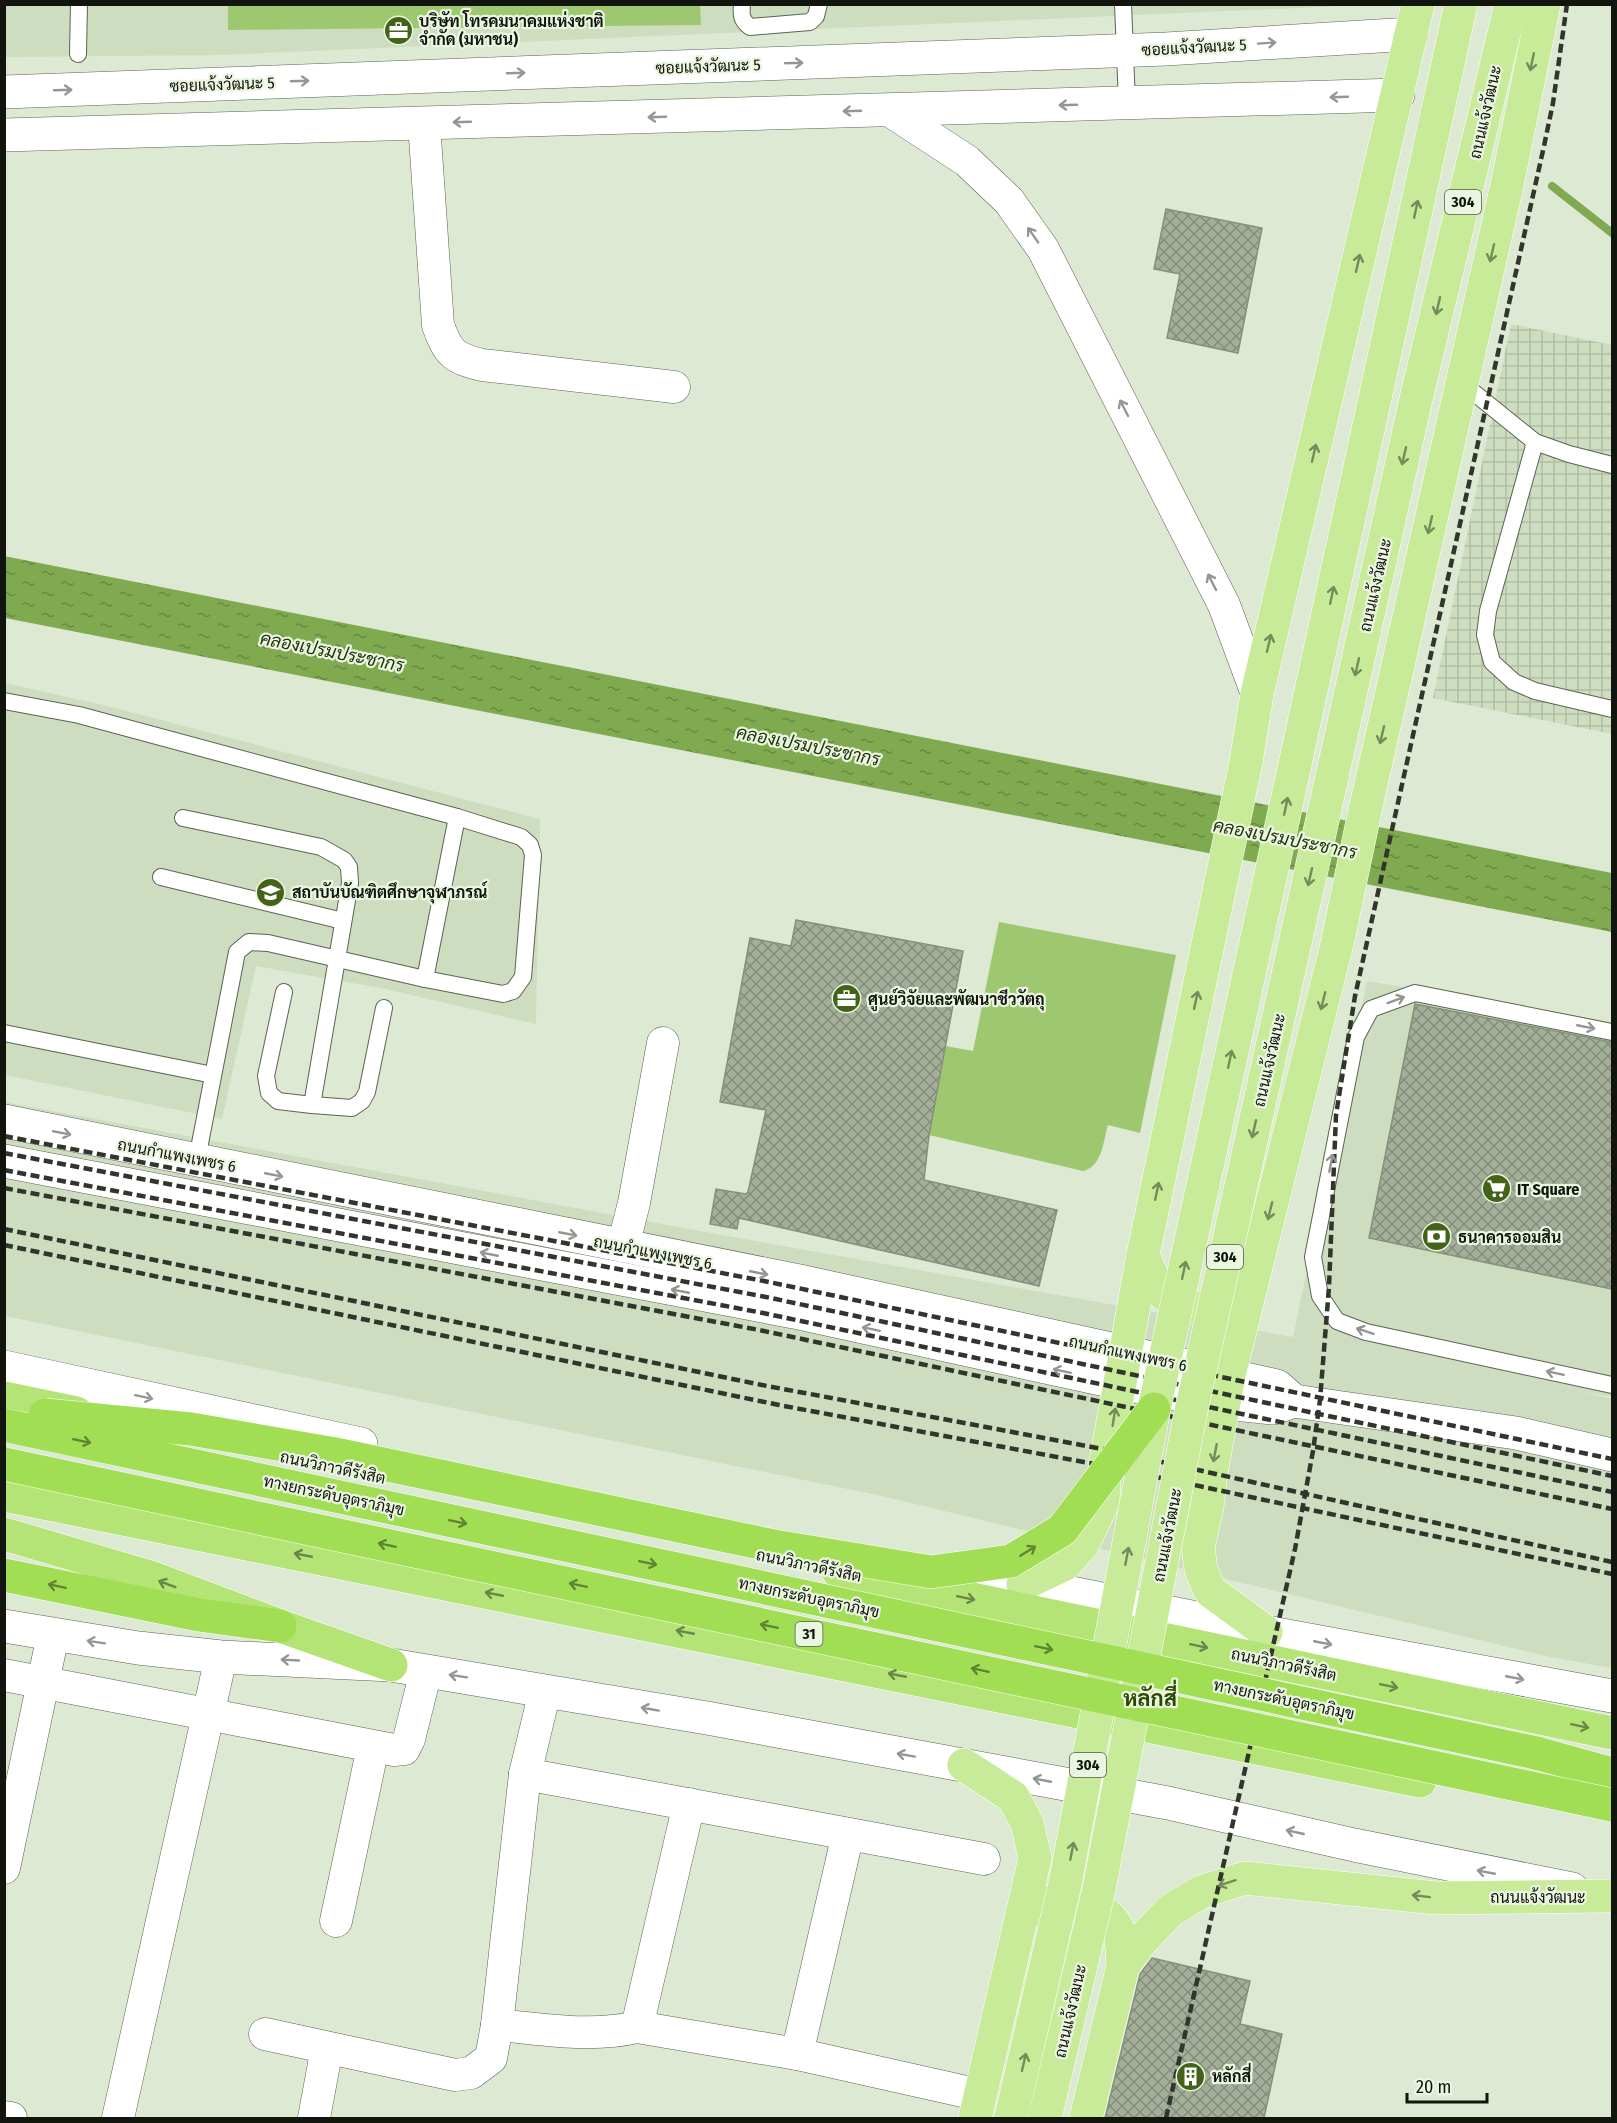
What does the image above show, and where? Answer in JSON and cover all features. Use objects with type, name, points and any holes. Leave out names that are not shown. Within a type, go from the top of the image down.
[{"type":"highway","name":"ถนนวิภาวดีรังสิต","points":[[4,1398],[1612,1733]]},
{"type":"highway","points":[[4,1412],[191,1429],[335,1454],[774,1546],[931,1572],[1011,1561],[1062,1530],[1154,1409]]},
{"type":"highway","name":"ทางยกระดับอุตราภิมุข","points":[[4,1425],[1536,1753],[1612,1774]]},
{"type":"highway","name":"31","points":[[4,1464],[1612,1805]]},
{"type":"highway","name":"31","points":[[4,1495],[1539,1805],[1612,1822]]},
{"type":"highway","points":[[4,1534],[150,1577],[391,1665]]},
{"type":"highway","points":[[4,1575],[199,1615],[280,1626]]},
{"type":"main road","name":"ถนนแจ้งวัฒนะ","points":[[1011,2118],[1065,1884],[1154,1409],[1461,4]]},
{"type":"main road","name":"ถนนแจ้งวัฒนะ","points":[[1045,2118],[1099,1888],[1191,1411],[1416,399],[1510,4]]},
{"type":"main road","name":"ถนนแจ้งวัฒนะ","points":[[1266,1632],[1210,1592],[1201,1569],[1198,1547],[1227,1389],[1337,944],[1366,806],[1507,185],[1544,4]]},
{"type":"main road","points":[[1023,1584],[1065,1564],[1083,1544],[1103,1502],[1105,1466],[1143,1255],[1246,762],[1257,694],[1414,19]]},
{"type":"main road","points":[[1143,1255],[1152,1278],[1164,1295],[1191,1309],[1210,1310],[1234,1302],[1254,1275]]},
{"type":"main road","points":[[964,1765],[1013,1797],[1027,1823],[1035,1858],[977,2107]]},
{"type":"main road","name":"ถนนแจ้งวัฒนะ","points":[[1086,2118],[1123,1966],[1171,1910],[1201,1892],[1245,1878],[1436,1898],[1609,1897]]},
{"type":"main road","points":[[1021,1921],[1044,1903],[1068,1899],[1088,1903],[1113,1921],[1121,1939],[1123,1966]]},
{"type":"street","name":"ซอยแจ้งวัฒนะ 5","points":[[4,92],[1124,51],[1414,19]]},
{"type":"street","points":[[4,135],[1398,95]]},
{"type":"street","points":[[889,110],[968,161],[1009,201],[1043,249],[1224,605],[1257,694]]},
{"type":"street","points":[[424,123],[438,325],[446,346],[461,360],[482,365],[674,387]]},
{"type":"street","points":[[623,1246],[634,1203],[663,1043]]},
{"type":"street","name":"ถนนกำแพงเพชร 6","points":[[4,1121],[799,1281],[1122,1367]]},
{"type":"street","name":"ถนนกำแพงเพชร 6","points":[[4,1161],[794,1312],[1122,1367],[1227,1389],[1277,1386],[1294,1401],[1516,1433],[1612,1455]]},
{"type":"street","name":"ถนนวิภาวดีรังสิต","points":[[4,1367],[1023,1584],[1612,1696]]},
{"type":"street","points":[[4,1626],[138,1648],[221,1657],[391,1665],[545,1691],[1168,1803],[1354,1845],[1609,1897]]},
{"type":"street","points":[[4,1868],[53,1635]]},
{"type":"street","points":[[118,2118],[221,1657]]},
{"type":"street","points":[[4,1675],[394,1750],[404,1749],[409,1739],[426,1671]]},
{"type":"street","points":[[265,2034],[455,2075],[471,2073],[491,2058],[497,2025],[525,1774],[545,1691]]},
{"type":"street","points":[[336,1921],[373,1747]]},
{"type":"street","points":[[525,1774],[984,1859]]},
{"type":"street","points":[[637,2027],[689,1804]]},
{"type":"street","points":[[797,2054],[849,1834]]},
{"type":"street","points":[[497,2025],[592,2034],[637,2027],[797,2054],[977,2107]]},
{"type":"street","points":[[314,2118],[327,2048]]},
{"type":"street","points":[[4,2117],[11,2118]]},
{"type":"lane","points":[[78,54],[79,4]]},
{"type":"lane","points":[[742,4],[741,15],[750,27],[810,22],[816,16],[819,4]]},
{"type":"lane","points":[[1123,4],[1126,103]]},
{"type":"lane","points":[[1462,383],[1535,442],[1612,465]]},
{"type":"lane","points":[[1535,442],[1488,611],[1485,635],[1492,662],[1514,682],[1535,691],[1612,709]]},
{"type":"lane","points":[[4,701],[79,715],[457,817],[521,837],[530,845],[533,855],[523,977],[513,991],[502,994],[425,979],[268,943],[249,942],[237,952],[197,1160]]},
{"type":"lane","points":[[425,979],[457,817]]},
{"type":"lane","points":[[183,818],[321,848],[344,860],[349,867],[350,883],[312,1105]]},
{"type":"lane","points":[[161,877],[343,921]]},
{"type":"lane","points":[[284,992],[266,1076],[269,1093],[278,1101],[352,1108],[362,1101],[368,1092],[384,1008]]},
{"type":"lane","points":[[1612,1032],[1415,993],[1371,1009],[1356,1038],[1313,1257],[1320,1296],[1337,1321],[1366,1332],[1612,1385]]},
{"type":"lane","points":[[4,1033],[213,1075]]},
{"type":"shaded area","points":[[700,4],[701,25],[228,30],[228,5]]},
{"type":"shaded area","name":"บริษัท โทรคมนาคมแห่งชาติ จำกัด (มหาชน)","points":[[4,5],[1365,5],[220,55],[5,57]]},
{"type":"shaded area","points":[[1511,324],[1612,345],[1612,734],[1433,698]]},
{"type":"shaded area","name":"สถาบันบัณฑิตศึกษาจุฬาภรณ์","points":[[5,683],[111,707],[540,819],[536,1024],[386,989],[256,966],[222,1119],[5,1075]]},
{"type":"shaded area","points":[[999,922],[1176,955],[1140,1133],[1108,1125],[1098,1159],[1089,1169],[1083,1171],[929,1135],[946,1046],[973,1051]]},
{"type":"shaded area","points":[[1367,981],[1612,1022],[1612,1397],[1583,1392],[1612,1399],[1612,1668],[1550,1657],[882,1496],[5,1316],[4,1102],[694,1230],[1293,1337]]},
{"type":"water","name":"คลองเปรมประชากร","points":[[4,556],[1612,873],[1612,932],[5,618]]},
{"type":"building","points":[[1166,209],[1262,228],[1238,353],[1167,338],[1180,274],[1154,269]]},
{"type":"building","points":[[796,920],[963,951],[929,1135],[924,1180],[1057,1210],[1039,1286],[739,1218],[737,1229],[710,1224],[716,1189],[746,1194],[748,1192],[766,1110],[720,1102],[750,938],[791,946]]},
{"type":"building","name":"IT Square","points":[[1415,1004],[1612,1042],[1612,1289],[1369,1238]]},
{"type":"building","name":"หลักสี่","points":[[1152,1958],[1250,1981],[1240,2024],[1282,2034],[1264,2118],[1105,2118],[1140,1974]]},
{"type":"waterway","points":[[1552,186],[1612,233]]},
{"type":"railway","points":[[1166,2118],[1295,1549],[1313,1451],[1320,1400],[1329,1287],[1336,1115],[1355,996],[1544,146],[1553,103],[1567,4]]},
{"type":"railway","points":[[4,1136],[769,1282],[1612,1459]]},
{"type":"railway","points":[[4,1153],[766,1297],[1612,1476]]},
{"type":"railway","points":[[4,1170],[763,1313],[1612,1492]]},
{"type":"railway","points":[[4,1188],[759,1330],[1612,1509]]},
{"type":"railway","points":[[4,1229],[762,1385],[1108,1450],[1612,1562]]},
{"type":"railway","points":[[4,1245],[779,1405],[1105,1466],[1612,1574]]},
{"type":"place","name":"บริษัท โทรคมนาคมแห่งชาติ จำกัด (มหาชน)","points":[[398,30]]},
{"type":"place","name":"สถาบันบัณฑิตศึกษาจุฬาภรณ์","points":[[271,892]]},
{"type":"place","name":"ศูนย์วิจัยและพัฒนาชีววัตถุ","points":[[847,999]]},
{"type":"place","name":"IT Square","points":[[1496,1189]]},
{"type":"place","name":"ธนาคารออมสิน","points":[[1437,1237]]},
{"type":"place","name":"หลักสี่","points":[[1191,2076]]},
{"type":"district","name":"หลักสี่","points":[[1150,1698]]}]
